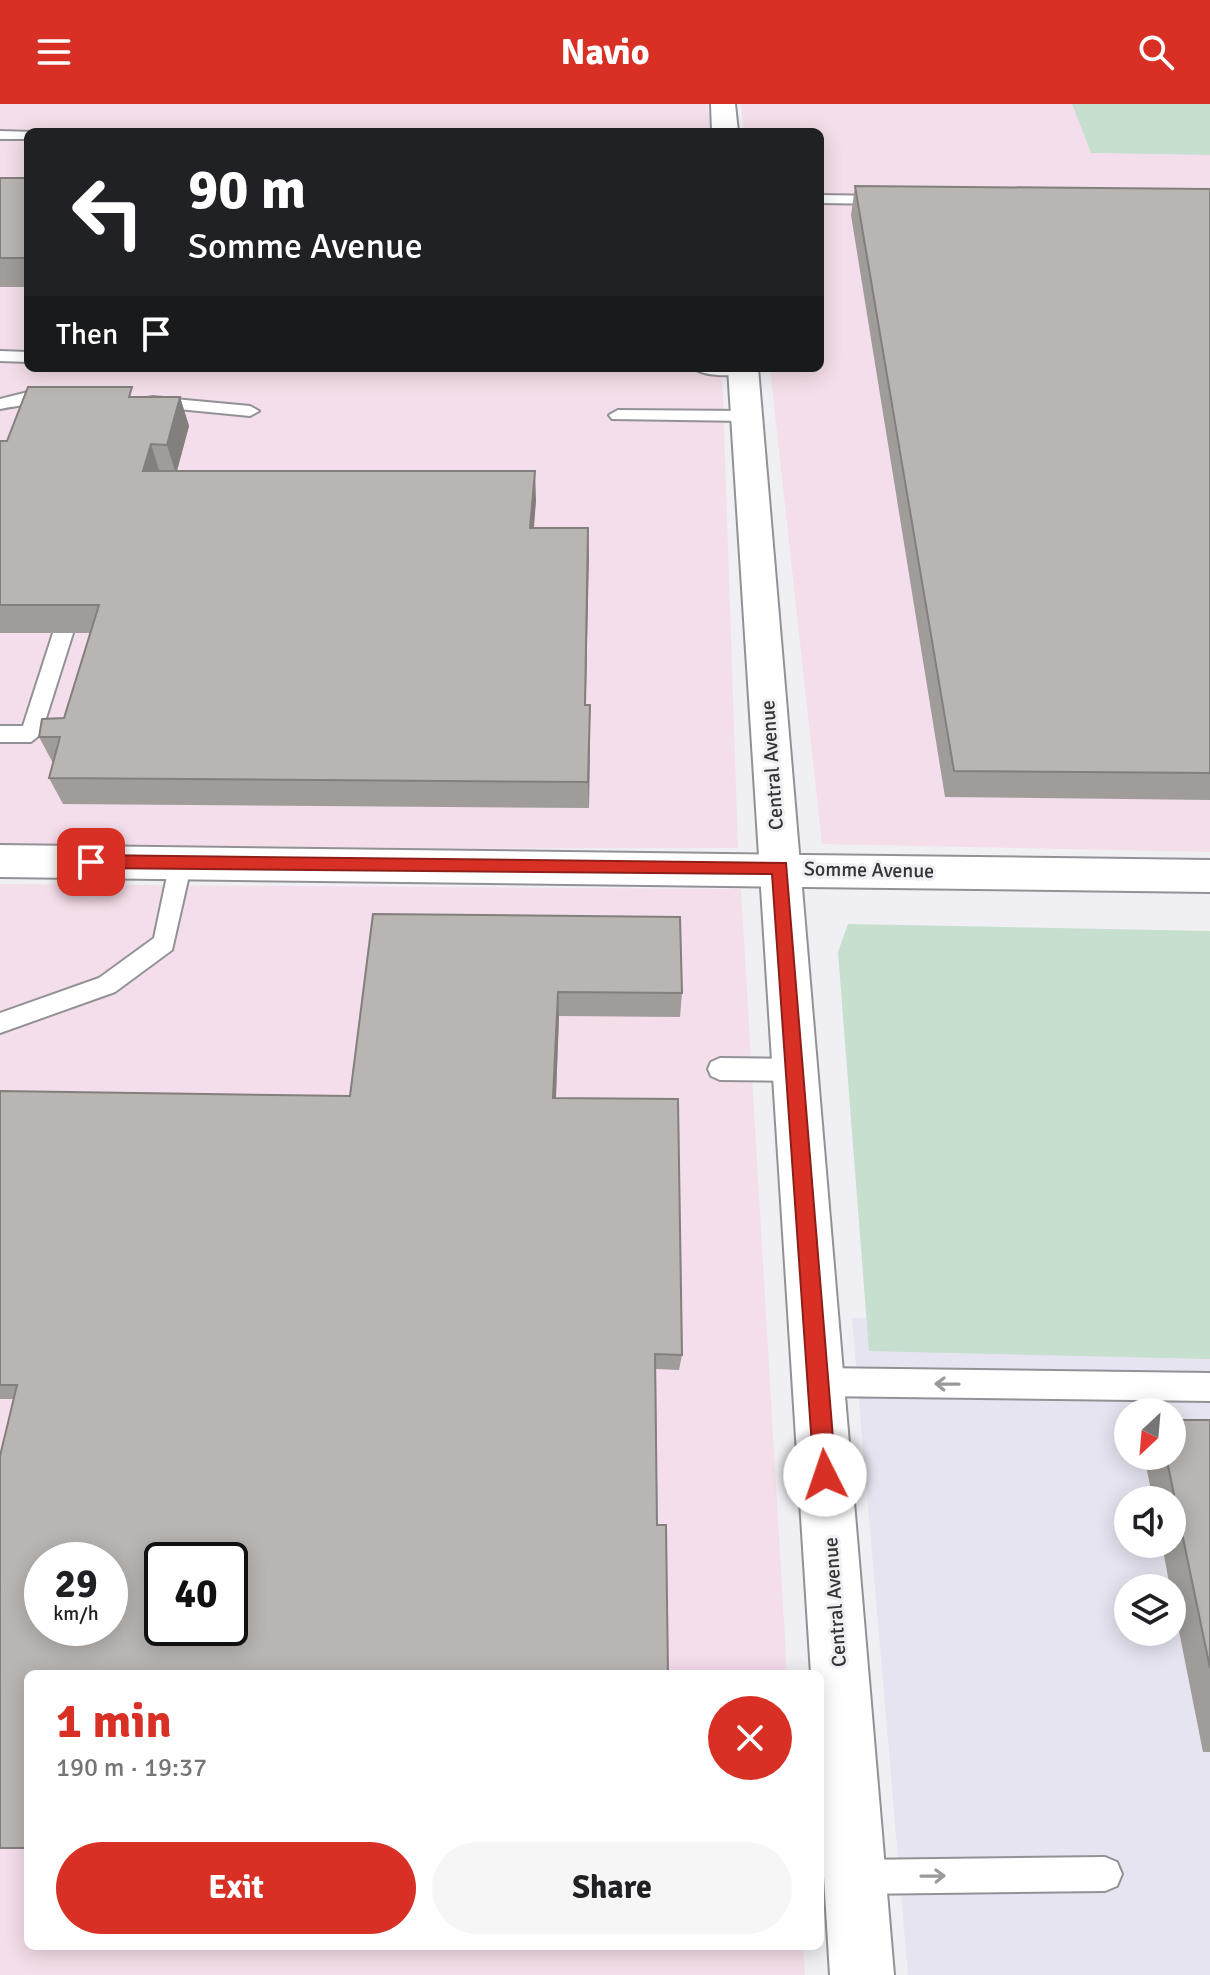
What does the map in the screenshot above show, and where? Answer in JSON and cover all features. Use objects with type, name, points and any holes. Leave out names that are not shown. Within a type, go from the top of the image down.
[{"type":"street","points":[[723,104],[725,128]]},
{"type":"street","name":"Central Avenue","points":[[743,372],[862,1975]]},
{"type":"street","name":"Somme Avenue","points":[[0,861],[780,868],[1210,876]]},
{"type":"lane","points":[[0,135],[24,135]]},
{"type":"lane","points":[[824,199],[894,201]]},
{"type":"lane","points":[[0,356],[24,357]]},
{"type":"lane","points":[[0,404],[32,396],[78,396]]},
{"type":"lane","points":[[141,400],[250,411]]},
{"type":"lane","points":[[618,415],[746,416]]},
{"type":"lane","points":[[0,734],[31,734],[63,633]]},
{"type":"lane","points":[[0,1023],[107,985],[164,943],[181,862]]},
{"type":"lane","points":[[720,1069],[795,1070]]},
{"type":"lane","points":[[818,1382],[1210,1387]]},
{"type":"lane","points":[[855,1877],[1105,1874]]},
{"type":"shaded area","points":[[0,104],[708,104],[710,128],[24,128],[24,372],[722,372],[738,848],[0,850]]},
{"type":"shaded area","points":[[741,104],[1072,104],[1091,153],[1210,155],[1210,852],[822,844],[770,372],[824,372],[824,128],[744,128]]},
{"type":"shaded area","points":[[0,884],[741,889],[787,1670],[24,1670],[24,1950],[803,1950],[805,1975],[0,1975]]},
{"type":"shaded area","points":[[852,1318],[1210,1324],[1210,1975],[908,1975]]},
{"type":"green space","points":[[1072,104],[1210,104],[1210,155],[1091,153]]},
{"type":"green space","points":[[848,924],[1210,931],[1210,1359],[869,1351],[838,952]]},
{"type":"building","points":[[0,178],[24,178],[24,258],[0,258]]},
{"type":"building","points":[[855,186],[1210,189],[1210,773],[954,771]]},
{"type":"building","points":[[28,387],[132,387],[129,397],[180,397],[167,445],[151,444],[143,471],[535,471],[530,528],[588,528],[585,705],[590,705],[588,782],[49,778],[60,737],[39,737],[42,719],[64,718],[99,605],[0,605],[0,441],[7,441]]},
{"type":"building","points":[[373,914],[680,917],[682,993],[558,992],[553,1098],[678,1099],[682,1355],[655,1354],[657,1525],[666,1525],[668,1670],[24,1670],[24,1848],[0,1848],[0,1456],[17,1385],[0,1385],[0,1091],[350,1096]]},
{"type":"building","points":[[1186,1420],[1210,1420],[1210,1668],[1186,1552],[1186,1486],[1172,1486],[1169,1470],[1186,1470]]},
{"type":"route","points":[[91,862],[780,868],[825,1475]]}]
